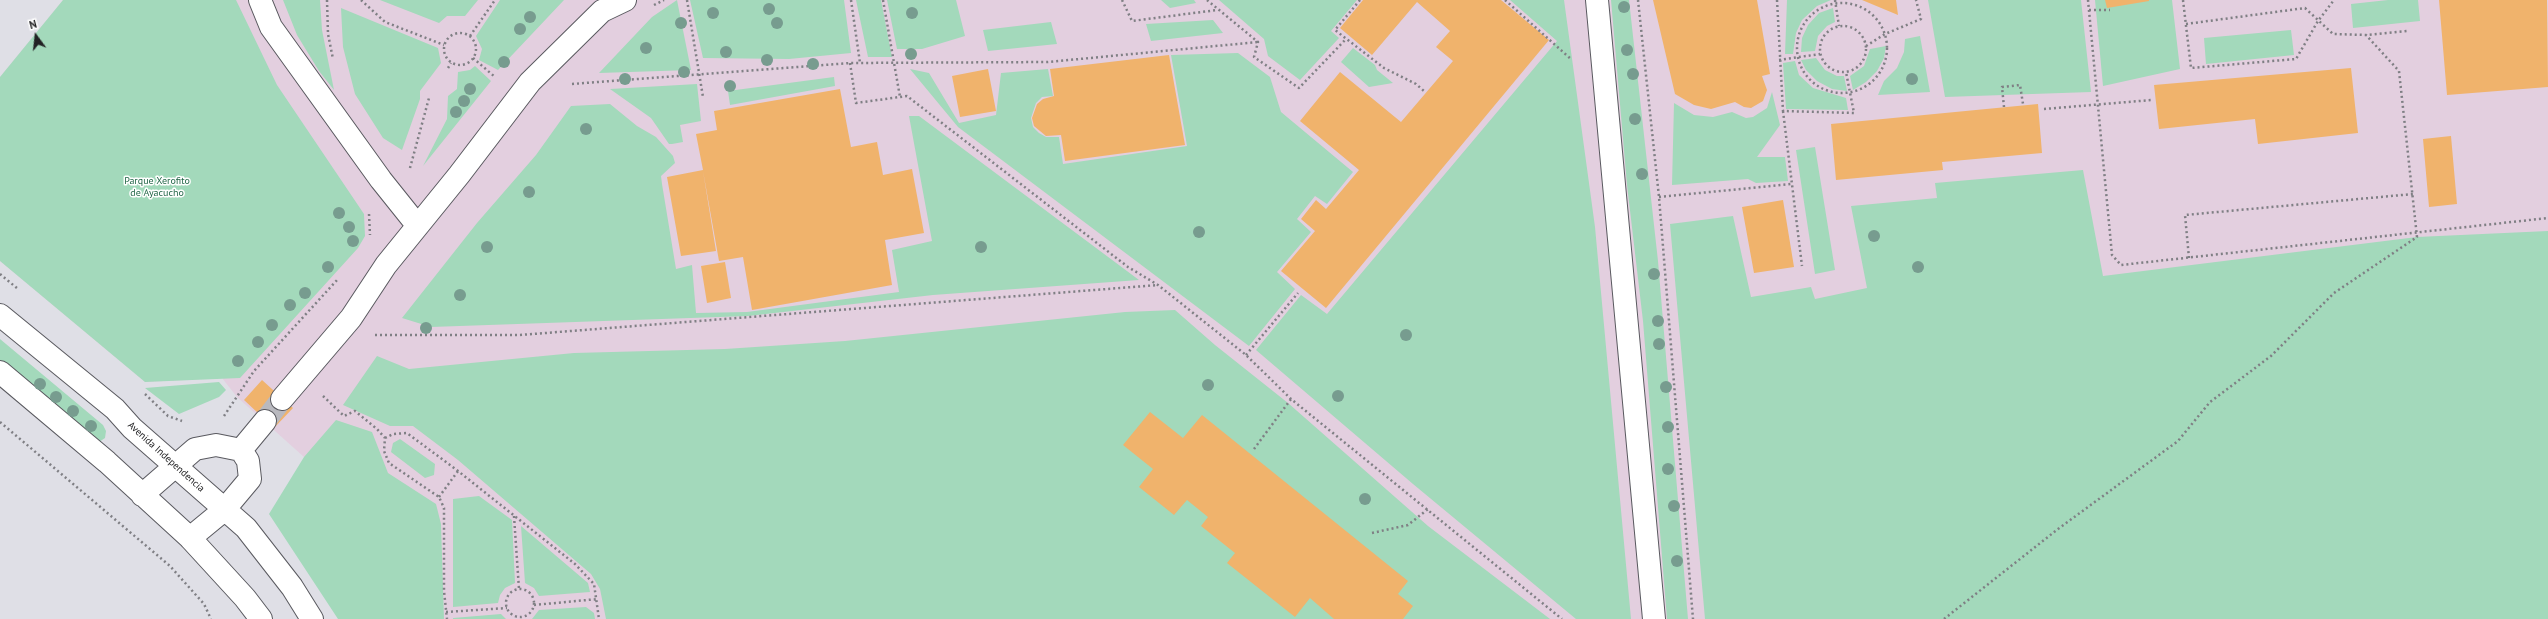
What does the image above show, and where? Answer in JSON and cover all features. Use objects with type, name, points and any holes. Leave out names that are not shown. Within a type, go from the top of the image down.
[{"type":"street","points":[[260,0],[275,33],[381,180],[417,225]]},
{"type":"street","points":[[282,399],[351,318],[386,265],[459,175],[530,82],[602,11],[625,0]]},
{"type":"street","points":[[1597,0],[1654,619]]},
{"type":"street","name":"Avenida Independencia","points":[[0,315],[115,409],[224,510],[246,528],[292,587],[312,619]]},
{"type":"street","points":[[0,372],[107,462],[190,538],[245,598],[261,619]]},
{"type":"street","points":[[241,450],[265,421]]},
{"type":"street","points":[[142,495],[175,464],[195,449],[216,445],[241,450],[248,461],[250,479],[224,510],[190,538]]},
{"type":"path","points":[[361,0],[385,22],[444,45]]},
{"type":"path","points":[[470,36],[495,0]]},
{"type":"path","points":[[686,0],[703,97]]},
{"type":"path","points":[[851,0],[860,63]]},
{"type":"path","points":[[884,0],[896,62],[900,97]]},
{"type":"path","points":[[1122,0],[1132,22],[1218,10]]},
{"type":"path","points":[[1207,0],[1258,42]]},
{"type":"path","points":[[1360,0],[1335,30],[1384,68],[1416,84],[1424,91]]},
{"type":"path","points":[[1505,0],[1576,64]]},
{"type":"path","points":[[1638,0],[1659,197],[1693,619]]},
{"type":"path","points":[[1777,0],[1779,60],[1791,184],[1802,266]]},
{"type":"path","points":[[1866,46],[1885,34],[1921,19],[1916,0]]},
{"type":"path","points":[[2088,0],[2099,104],[2112,255],[2122,265],[2548,218]]},
{"type":"path","points":[[2182,0],[2191,68],[2296,59],[2318,21],[2334,0]]},
{"type":"path","points":[[1835,2],[1839,26]]},
{"type":"path","points":[[1835,2],[1855,6],[1869,13],[1885,34],[1888,46],[1887,59],[1879,74],[1868,86],[1850,93],[1831,91],[1816,84],[1804,73],[1797,58],[1799,35],[1805,23],[1818,10],[1835,2]]},
{"type":"path","points":[[2186,24],[2305,8],[2333,34],[2366,35],[2407,30]]},
{"type":"path","points":[[2089,10],[2110,10]]},
{"type":"path","points":[[1839,26],[1857,31],[1864,39],[1866,46],[1861,63],[1846,72],[1838,72],[1828,67],[1821,60],[1820,54],[1822,38],[1830,29],[1839,26]]},
{"type":"path","points":[[461,33],[470,36],[475,43],[473,58],[462,65],[451,63],[445,56],[444,45],[448,38],[454,34],[461,33]]},
{"type":"path","points":[[1944,619],[2058,528],[2178,441],[2210,402],[2271,356],[2334,294],[2417,237],[2399,71],[2366,35]]},
{"type":"path","points":[[1258,42],[1254,57],[1299,88],[1346,39]]},
{"type":"path","points":[[566,84],[699,73],[860,63],[1048,62],[1258,42]]},
{"type":"path","points":[[1779,60],[1820,54]]},
{"type":"path","points":[[473,58],[499,80]]},
{"type":"path","points":[[448,68],[451,63]]},
{"type":"path","points":[[850,64],[856,103],[907,96],[1128,267],[1158,285],[1246,355],[1291,399],[1562,619]]},
{"type":"path","points":[[1784,111],[1854,113],[1846,72]]},
{"type":"path","points":[[2004,106],[2002,88],[2020,84],[2023,104]]},
{"type":"path","points":[[408,174],[418,131],[429,98]]},
{"type":"path","points":[[2044,109],[2152,100]]},
{"type":"path","points":[[1659,197],[1791,184]]},
{"type":"path","points":[[2188,258],[2185,215],[2413,194]]},
{"type":"path","points":[[366,207],[369,212],[370,227],[368,240]]},
{"type":"path","points":[[224,417],[254,371],[340,277]]},
{"type":"path","points":[[371,335],[542,334],[1158,285]]},
{"type":"path","points":[[1246,355],[1298,293]]},
{"type":"path","points":[[323,395],[344,416],[355,411],[384,438],[384,451],[389,463],[439,497],[444,508],[447,619]]},
{"type":"path","points":[[1254,449],[1291,399]]},
{"type":"path","points":[[0,422],[170,566],[204,604],[211,619]]},
{"type":"path","points":[[384,438],[393,434],[407,433],[458,471],[588,575],[594,584],[598,599],[599,619]]},
{"type":"path","points":[[439,497],[458,471]]},
{"type":"path","points":[[1372,533],[1408,525],[1428,509]]},
{"type":"path","points":[[514,516],[519,589]]},
{"type":"path","points":[[519,589],[529,593],[533,598],[534,605],[529,614],[518,618],[511,614],[507,608],[509,595],[519,589]]},
{"type":"path","points":[[534,605],[598,599]]},
{"type":"path","points":[[446,612],[507,608]]},
{"type":"shaded area","points":[[63,0],[2548,0],[2548,619],[396,619],[391,507],[304,457],[237,397],[222,378],[145,382],[0,261],[0,77]]},
{"type":"green space","name":"Parque Xerofito de Ayacucho","points":[[63,0],[236,0],[277,85],[364,214],[365,236],[358,248],[240,378],[145,382],[0,261],[0,77]]},
{"type":"green space","points":[[283,0],[320,0],[322,30],[334,90],[319,71],[297,35]]},
{"type":"green space","points":[[380,0],[478,0],[465,16],[447,16],[439,23]]},
{"type":"green space","points":[[500,0],[564,0],[498,70],[479,60],[482,49],[476,36]]},
{"type":"green space","points":[[677,0],[691,70],[599,73],[652,17]]},
{"type":"green space","points":[[690,0],[844,0],[851,53],[789,59],[703,58]]},
{"type":"green space","points":[[856,0],[881,0],[892,57],[868,57]]},
{"type":"green space","points":[[887,0],[956,0],[965,36],[922,49],[897,49]]},
{"type":"green space","points":[[1161,0],[1194,0],[1196,3],[1170,8]]},
{"type":"green space","points":[[1219,0],[1357,0],[1331,31],[1339,38],[1300,80],[1268,56],[1264,39]]},
{"type":"green space","points":[[1510,0],[1564,0],[1595,227],[1631,619],[1576,619],[1413,484],[1256,350],[1301,295],[1327,314],[1557,41]]},
{"type":"green space","points":[[1611,0],[1629,0],[1658,261],[1688,619],[1667,619],[1643,321],[1627,185]]},
{"type":"green space","points":[[1787,0],[1831,0],[1817,6],[1802,20],[1796,33],[1793,54],[1785,54]]},
{"type":"green space","points":[[1928,0],[2081,0],[2091,92],[1945,97]]},
{"type":"green space","points":[[2095,0],[2172,0],[2180,69],[2103,86]]},
{"type":"green space","points":[[2388,0],[2418,0],[2420,21],[2353,28],[2351,4]]},
{"type":"green space","points":[[341,8],[438,48],[441,63],[420,91],[420,99],[402,150],[383,138],[355,94],[343,47]]},
{"type":"green space","points":[[1833,8],[1835,22],[1827,26],[1818,36],[1815,51],[1801,52],[1802,38],[1808,25],[1819,13]]},
{"type":"green space","points":[[1213,20],[1223,33],[1151,41],[1146,24]]},
{"type":"green space","points":[[1051,22],[1057,44],[988,51],[983,30]]},
{"type":"green space","points":[[2291,30],[2294,55],[2206,64],[2204,38]]},
{"type":"green space","points":[[1920,36],[1930,92],[1878,95],[1884,81],[1897,68],[1904,52],[1905,39]]},
{"type":"green space","points":[[1886,46],[1884,58],[1877,71],[1866,82],[1853,90],[1850,76],[1864,66],[1870,49]]},
{"type":"green space","points":[[1353,48],[1375,65],[1377,70],[1393,83],[1369,87],[1341,62]]},
{"type":"green space","points":[[1238,53],[1270,77],[1281,112],[1353,172],[1327,204],[1315,196],[1297,219],[1311,232],[1277,272],[1295,289],[1249,346],[958,127],[910,69],[929,73],[959,123],[996,115],[1001,73],[1048,69],[1053,96],[1042,97],[1036,103],[1031,118],[1033,127],[1039,133],[1046,137],[1059,137],[1063,164],[1187,146],[1171,55]]},
{"type":"green space","points":[[1816,58],[1825,70],[1837,76],[1844,76],[1847,91],[1832,89],[1817,81],[1806,70],[1801,60]]},
{"type":"green space","points":[[1795,61],[1799,75],[1813,88],[1846,98],[1848,110],[1786,109],[1783,63]]},
{"type":"green space","points":[[475,66],[491,81],[423,166],[447,119],[448,96],[457,89],[458,72],[470,70]]},
{"type":"green space","points":[[834,77],[835,86],[730,105],[728,91]]},
{"type":"green space","points":[[697,84],[701,121],[680,125],[683,142],[672,144],[669,144],[651,118],[610,89]]},
{"type":"green space","points":[[1772,92],[1780,125],[1757,157],[1785,157],[1788,181],[1756,183],[1748,179],[1672,185],[1674,103],[1694,115],[1713,117],[1732,112],[1746,118],[1753,117],[1767,108]]},
{"type":"green space","points":[[610,104],[637,126],[656,137],[673,156],[675,163],[661,176],[662,184],[676,269],[692,265],[696,313],[747,312],[899,292],[892,250],[932,241],[909,116],[919,116],[1139,280],[933,295],[748,316],[431,327],[402,318],[477,223],[536,155],[571,106]]},
{"type":"green space","points":[[1815,147],[1835,270],[1815,274],[1796,150]]},
{"type":"green space","points":[[2083,170],[2103,276],[2417,237],[2548,231],[2548,619],[1705,619],[1670,224],[1733,216],[1751,297],[1811,287],[1815,299],[1867,288],[1851,206],[1937,198],[1935,183]]},
{"type":"green space","points":[[1175,310],[1215,345],[1288,403],[1428,526],[1550,619],[606,619],[600,589],[591,574],[458,460],[413,426],[390,426],[343,405],[377,356],[409,369],[574,353],[725,349],[845,341],[1125,312]]},
{"type":"green space","points":[[0,339],[103,425],[106,431],[105,438],[99,442],[0,362]]},
{"type":"green space","points":[[219,382],[226,390],[219,397],[179,414],[145,388]]},
{"type":"green space","points":[[336,420],[372,432],[388,473],[436,504],[441,524],[444,619],[338,619],[269,514],[304,457]]},
{"type":"green space","points":[[400,439],[435,464],[434,475],[425,478],[391,452],[393,443]]},
{"type":"green space","points":[[479,496],[512,520],[515,583],[505,588],[500,595],[498,603],[453,607],[453,499]]},
{"type":"green space","points":[[521,526],[588,583],[590,592],[539,596],[534,588],[525,583]]},
{"type":"green space","points":[[586,607],[594,613],[595,619],[532,619],[539,610]]},
{"type":"green space","points":[[501,614],[506,619],[453,619],[453,618]]},
{"type":"building","points":[[1363,0],[1501,0],[1549,40],[1326,308],[1281,271],[1315,231],[1301,219],[1316,200],[1326,209],[1359,170],[1300,121],[1340,72],[1401,122],[1453,61],[1436,47],[1450,31],[1417,2],[1372,55],[1340,28]]},
{"type":"building","points":[[1653,0],[1757,0],[1770,74],[1762,76],[1767,90],[1763,101],[1751,108],[1744,107],[1735,102],[1711,109],[1694,105],[1675,94]]},
{"type":"building","points":[[1862,0],[1896,0],[1898,15]]},
{"type":"building","points":[[2105,0],[2149,0],[2149,1],[2107,8]]},
{"type":"building","points":[[2439,0],[2547,0],[2548,87],[2447,95]]},
{"type":"building","points":[[1169,55],[1185,145],[1065,161],[1061,135],[1046,136],[1034,126],[1032,118],[1037,104],[1043,99],[1054,96],[1050,69]]},
{"type":"building","points":[[2351,68],[2358,133],[2258,144],[2255,119],[2159,129],[2154,85]]},
{"type":"building","points":[[988,69],[996,111],[960,117],[952,76]]},
{"type":"building","points":[[840,89],[851,147],[877,142],[883,175],[912,169],[924,233],[885,240],[892,285],[752,310],[743,257],[719,261],[703,171],[716,251],[681,256],[667,177],[703,170],[696,134],[717,130],[714,111]]},
{"type":"building","points":[[2038,104],[2042,153],[1942,162],[1943,170],[1836,180],[1831,124]]},
{"type":"building","points":[[2451,136],[2457,204],[2429,207],[2423,139]]},
{"type":"building","points":[[1783,200],[1794,267],[1754,273],[1742,207]]},
{"type":"building","points":[[725,262],[731,298],[707,303],[701,266]]},
{"type":"building","points":[[262,380],[293,408],[274,428],[244,400]]},
{"type":"building","points":[[1150,412],[1183,438],[1202,415],[1408,581],[1398,594],[1413,606],[1403,619],[1334,619],[1310,598],[1295,617],[1227,563],[1235,553],[1201,526],[1208,517],[1187,500],[1174,515],[1139,487],[1153,469],[1123,445]]},
{"type":"tunnel","points":[[265,421],[282,399]]}]
